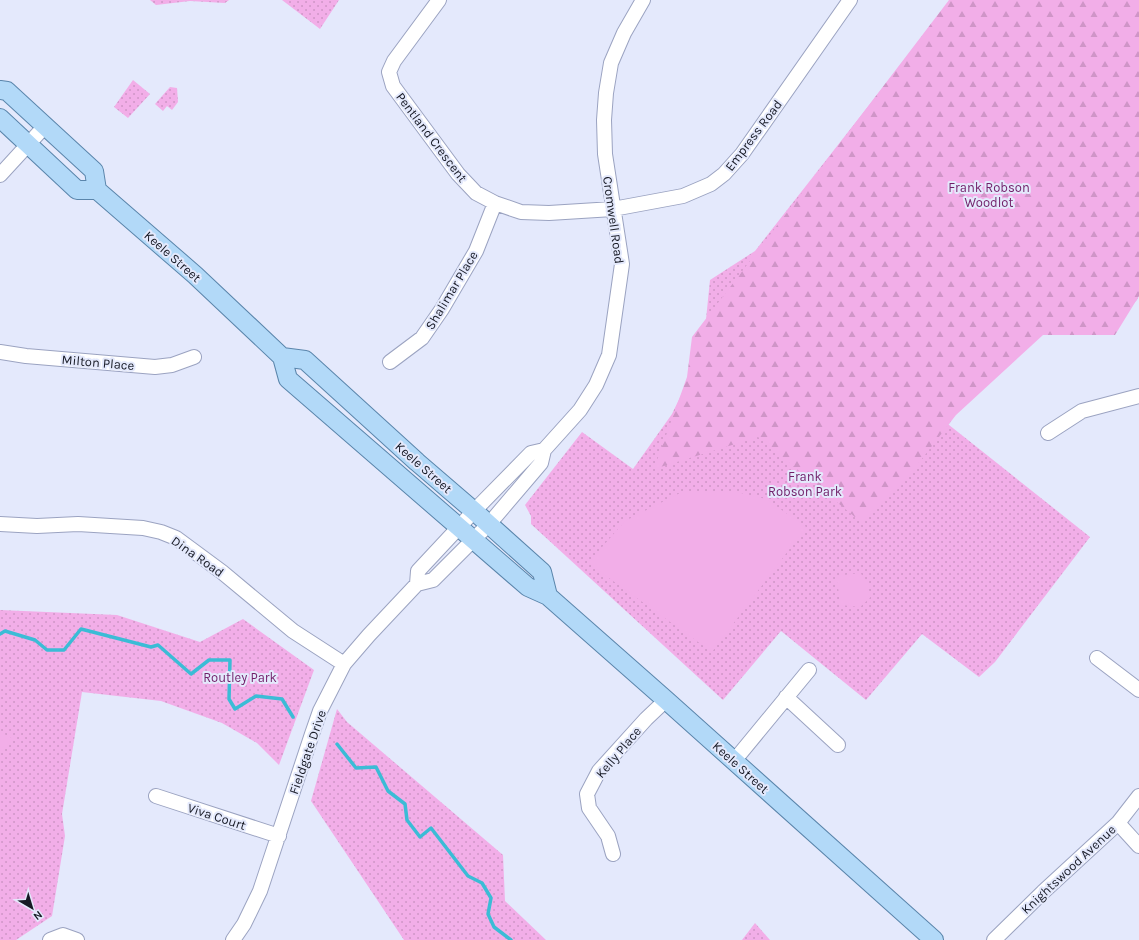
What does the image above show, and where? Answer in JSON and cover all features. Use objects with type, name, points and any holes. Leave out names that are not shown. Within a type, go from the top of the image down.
[{"type":"main road","points":[[0,90],[7,91],[94,171],[97,190],[77,190],[0,118]]},
{"type":"main road","name":"Keele Street","points":[[97,190],[195,275],[282,357],[288,379],[528,587],[548,596],[934,940]]},
{"type":"main road","name":"Keele Street","points":[[282,357],[304,360],[417,462],[474,510],[542,572],[548,596]]},
{"type":"street","name":"Pentland Crescent","points":[[439,0],[394,61],[389,72],[393,86],[458,174],[476,193],[495,203],[521,212],[549,214],[614,209]]},
{"type":"street","name":"Cromwell Road","points":[[489,524],[541,463],[544,450],[580,410],[596,385],[609,355],[622,264],[605,154],[604,120],[606,93],[611,63],[624,33],[644,0]]},
{"type":"street","name":"Empress Road","points":[[614,209],[683,196],[711,184],[724,174],[742,154],[850,0]]},
{"type":"street","points":[[0,175],[45,126]]},
{"type":"street","name":"Shalimar Place","points":[[390,362],[422,338],[442,309],[476,251],[495,203]]},
{"type":"street","name":"Milton Place","points":[[0,352],[26,356],[155,366],[172,365],[194,357]]},
{"type":"street","points":[[1048,433],[1082,411],[1139,396]]},
{"type":"street","name":"Cromwell Road","points":[[474,510],[531,453],[544,450]]},
{"type":"street","name":"Fieldgate Drive","points":[[417,584],[418,571],[474,510]]},
{"type":"street","name":"Dina Road","points":[[0,524],[37,526],[78,524],[143,528],[161,532],[176,538],[222,572],[293,631],[344,664]]},
{"type":"street","name":"Fieldgate Drive","points":[[233,940],[244,924],[260,891],[320,711],[344,664],[417,584],[433,580],[489,524]]},
{"type":"street","points":[[1097,658],[1139,690]]},
{"type":"street","points":[[734,761],[810,670]]},
{"type":"street","points":[[786,697],[838,745]]},
{"type":"street","name":"Kelly Place","points":[[613,854],[608,836],[589,808],[587,794],[599,771],[646,719],[666,700]]},
{"type":"street","name":"Viva Court","points":[[156,796],[279,836]]},
{"type":"street","name":"Knightswood Avenue","points":[[994,940],[1043,892],[1118,823],[1139,796]]},
{"type":"street","points":[[1118,823],[1139,846]]},
{"type":"street","points":[[50,940],[63,935],[77,940]]},
{"type":"green space","points":[[150,0],[229,0],[225,3],[190,1],[156,5]]},
{"type":"green space","points":[[282,0],[339,0],[320,29]]},
{"type":"green space","name":"Frank Robson Woodlot","points":[[949,0],[1139,0],[1139,296],[1115,335],[1043,335],[956,415],[900,487],[861,522],[758,437],[654,469],[687,377],[692,337]]},
{"type":"green space","name":"Frank Robson Woodlot","points":[[1139,0],[1139,295],[1137,300],[1104,333],[1026,333],[939,417],[1090,537],[995,662],[979,677],[922,634],[866,700],[781,631],[723,700],[531,524],[531,516],[525,505],[582,432],[633,469],[672,414],[703,349],[710,280],[755,251],[949,3]]},
{"type":"green space","points":[[133,80],[150,94],[128,118],[114,107]]},
{"type":"green space","points":[[170,87],[177,88],[178,102],[172,110],[167,106],[163,111],[155,104]]},
{"type":"green space","points":[[680,493],[741,493],[766,499],[806,527],[712,652],[588,563],[625,521]]},
{"type":"green space","points":[[860,573],[868,584],[870,598],[860,607],[841,605],[836,576]]},
{"type":"green space","name":"Routley Park","points":[[0,610],[117,615],[200,642],[243,619],[314,670],[279,765],[257,743],[222,723],[161,701],[82,692],[62,814],[65,836],[52,916],[16,940],[0,940]]},
{"type":"green space","points":[[337,709],[347,722],[503,855],[505,901],[546,940],[404,940],[311,801]]},
{"type":"green space","points":[[0,732],[12,738],[0,751]]},
{"type":"green space","points":[[755,923],[770,940],[742,940]]},
{"type":"waterway","points":[[0,634],[5,631],[35,640],[47,650],[64,650],[81,629],[151,647],[158,645],[191,674],[209,660],[230,660],[229,699],[235,709],[256,696],[282,699],[293,717]]},
{"type":"waterway","points":[[337,744],[356,768],[376,767],[388,791],[405,804],[407,820],[420,837],[431,828],[468,876],[482,883],[491,898],[488,914],[494,927],[511,940]]},
{"type":"park label","name":"Frank Robson Park","points":[[805,484]]}]
